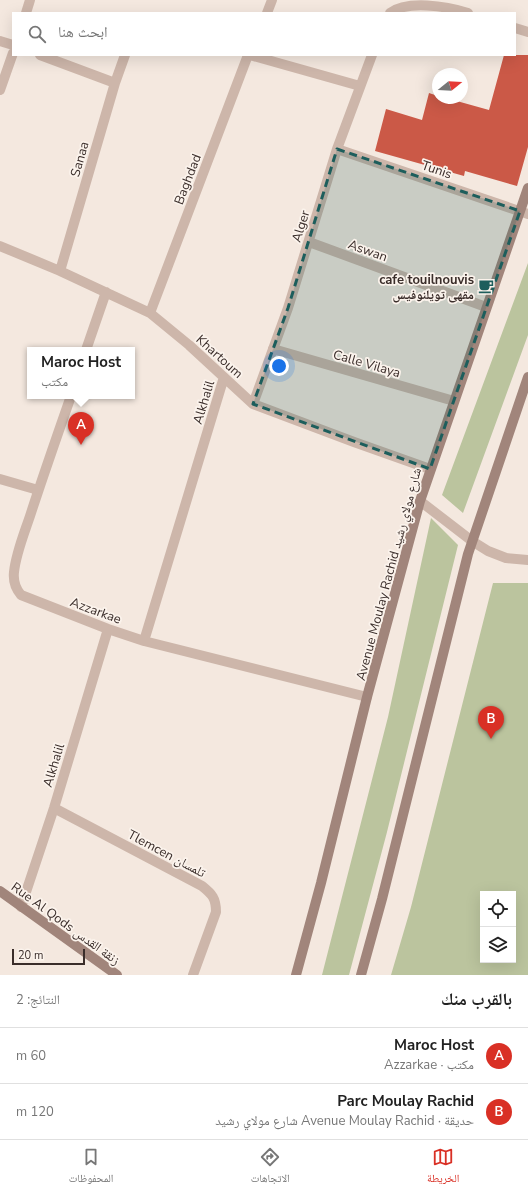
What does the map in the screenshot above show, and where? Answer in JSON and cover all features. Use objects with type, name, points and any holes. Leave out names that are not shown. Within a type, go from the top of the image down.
[{"type":"main road","name":"Avenue Moulay Rachid شارع مولاي رشيد","points":[[296,975],[420,501],[486,307],[524,213],[528,188]]},
{"type":"main road","points":[[361,975],[382,899],[472,541],[528,377]]},
{"type":"main road","name":"Rue Al Qods زنقة القدس","points":[[0,891],[117,975]]},
{"type":"street","points":[[26,12],[30,0]]},
{"type":"street","points":[[267,12],[272,0]]},
{"type":"street","points":[[391,12],[393,9],[406,2],[419,0],[430,1],[465,12]]},
{"type":"street","points":[[516,28],[528,32]]},
{"type":"street","points":[[0,41],[12,45]]},
{"type":"street","points":[[0,90],[12,56]]},
{"type":"street","points":[[43,56],[115,83]]},
{"type":"street","name":"Sanaa","points":[[60,271],[115,83],[125,56]]},
{"type":"street","name":"Baghdad","points":[[150,313],[249,56]]},
{"type":"street","points":[[253,56],[360,86]]},
{"type":"street","name":"Alger","points":[[253,404],[288,308],[337,149],[372,56]]},
{"type":"street","name":"Tunis","points":[[337,149],[524,213]]},
{"type":"street","name":"Aswan","points":[[309,242],[486,307]]},
{"type":"street","name":"Khartoum","points":[[0,246],[60,271],[150,313],[189,345],[253,404],[430,469]]},
{"type":"street","points":[[87,347],[106,292]]},
{"type":"street","name":"Calle Vilaya","points":[[273,349],[454,401]]},
{"type":"street","name":"Alkhalil","points":[[144,640],[224,377]]},
{"type":"street","name":"Azzarkae","points":[[69,399],[18,552],[14,572],[15,586],[24,597],[108,630],[368,697]]},
{"type":"street","points":[[0,479],[38,490]]},
{"type":"street","points":[[420,501],[472,541],[488,551],[506,558],[528,560]]},
{"type":"street","name":"Alkhalil","points":[[21,907],[54,808],[108,630]]},
{"type":"street","name":"Tlemcen تلمسان","points":[[54,808],[202,886],[212,894],[216,906],[216,912],[193,975]]},
{"type":"highlighted area","points":[[337,149],[520,211],[430,469],[253,404],[288,308]]},
{"type":"green space","points":[[528,263],[528,335],[463,513],[442,495]]},
{"type":"green space","points":[[431,518],[458,545],[387,832],[349,975],[322,975],[388,717]]},
{"type":"green space","points":[[493,583],[528,583],[528,975],[391,975],[411,907]]},
{"type":"building","points":[[528,55],[528,147],[517,186],[465,171],[464,176],[375,151],[386,109],[422,120],[429,93],[432,94],[432,104],[468,104],[489,110],[504,56]]},
{"type":"place","name":"cafe touilnouvis مقهى تويلنوفيس","points":[[486,286]]},
{"type":"place","name":"Maroc Host","points":[[81,445]]},
{"type":"place","name":"Parc Moulay Rachid","points":[[491,739]]}]
